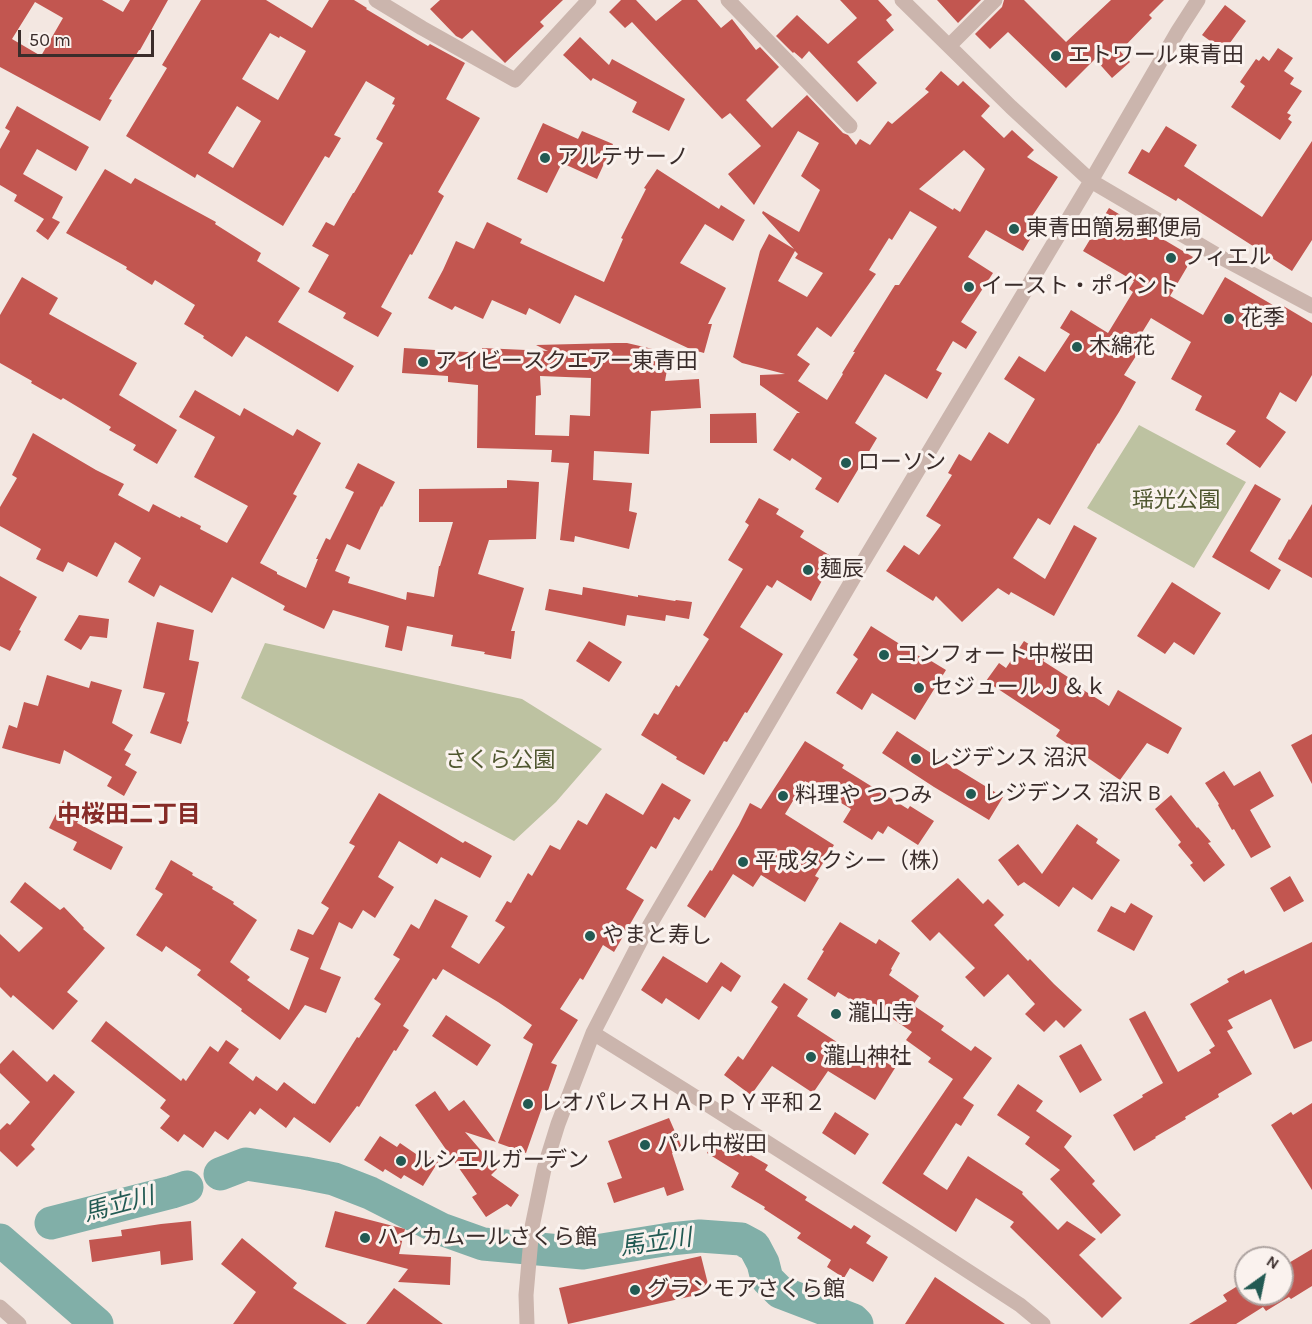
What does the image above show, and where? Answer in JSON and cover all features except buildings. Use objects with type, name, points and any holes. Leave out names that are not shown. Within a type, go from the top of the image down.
[{"type":"street","points":[[376,0],[396,4],[422,28],[515,80],[589,0]]},
{"type":"street","points":[[728,0],[850,126]]},
{"type":"street","points":[[902,0],[1011,107],[1091,181],[1222,258],[1312,306]]},
{"type":"street","points":[[949,46],[995,0]]},
{"type":"street","points":[[527,1324],[526,1295],[532,1227],[547,1158],[592,1033],[646,930],[1198,0]]},
{"type":"street","points":[[592,1033],[918,1238],[1020,1305],[1043,1324]]},
{"type":"street","points":[[0,1306],[19,1324]]},
{"type":"green space","name":"瑶光公園","points":[[1139,425],[1246,482],[1194,568],[1087,508]]},
{"type":"green space","name":"さくら公園","points":[[265,643],[522,699],[602,749],[556,802],[514,841],[241,698]]},
{"type":"waterway","name":"馬立川","points":[[220,1174],[246,1164],[334,1179],[370,1193],[441,1229],[483,1244],[583,1253],[700,1236],[741,1239],[754,1246],[763,1263],[767,1279],[780,1292],[853,1320],[857,1324]]},
{"type":"waterway","name":"馬立川","points":[[51,1223],[187,1187]]},
{"type":"waterway","points":[[0,1240],[97,1324]]},
{"type":"place","name":"エトワール東青田","points":[[1056,56]]},
{"type":"place","name":"アルテサーノ","points":[[545,158]]},
{"type":"place","name":"東青田簡易郵便局","points":[[1014,229]]},
{"type":"place","name":"フィエル","points":[[1171,258]]},
{"type":"place","name":"イースト・ポイント","points":[[969,287]]},
{"type":"place","name":"花季","points":[[1229,319]]},
{"type":"place","name":"木綿花","points":[[1077,347]]},
{"type":"place","name":"アイビースクエアー東青田","points":[[423,362]]},
{"type":"place","name":"ローソン","points":[[846,463]]},
{"type":"place","name":"麺辰","points":[[808,570]]},
{"type":"place","name":"コンフォート中桜田","points":[[884,655]]},
{"type":"place","name":"セジュールＪ＆ｋ","points":[[919,688]]},
{"type":"place","name":"レジデンス 沼沢","points":[[916,759]]},
{"type":"place","name":"レジデンス 沼沢 B","points":[[971,794]]},
{"type":"place","name":"料理や つつみ","points":[[783,796]]},
{"type":"place","name":"平成タクシー（株）","points":[[743,862]]},
{"type":"place","name":"やまと寿し","points":[[590,936]]},
{"type":"place","name":"瀧山寺","points":[[836,1014]]},
{"type":"place","name":"瀧山神社","points":[[811,1057]]},
{"type":"place","name":"レオパレスＨＡＰＰＹ平和２","points":[[528,1104]]},
{"type":"place","name":"パル中桜田","points":[[645,1145]]},
{"type":"place","name":"ルシエルガーデン","points":[[401,1161]]},
{"type":"place","name":"ハイカムールさくら館","points":[[365,1238]]},
{"type":"place","name":"グランモアさくら館","points":[[635,1290]]},
{"type":"district","name":"中桜田二丁目","points":[[129,815]]}]
